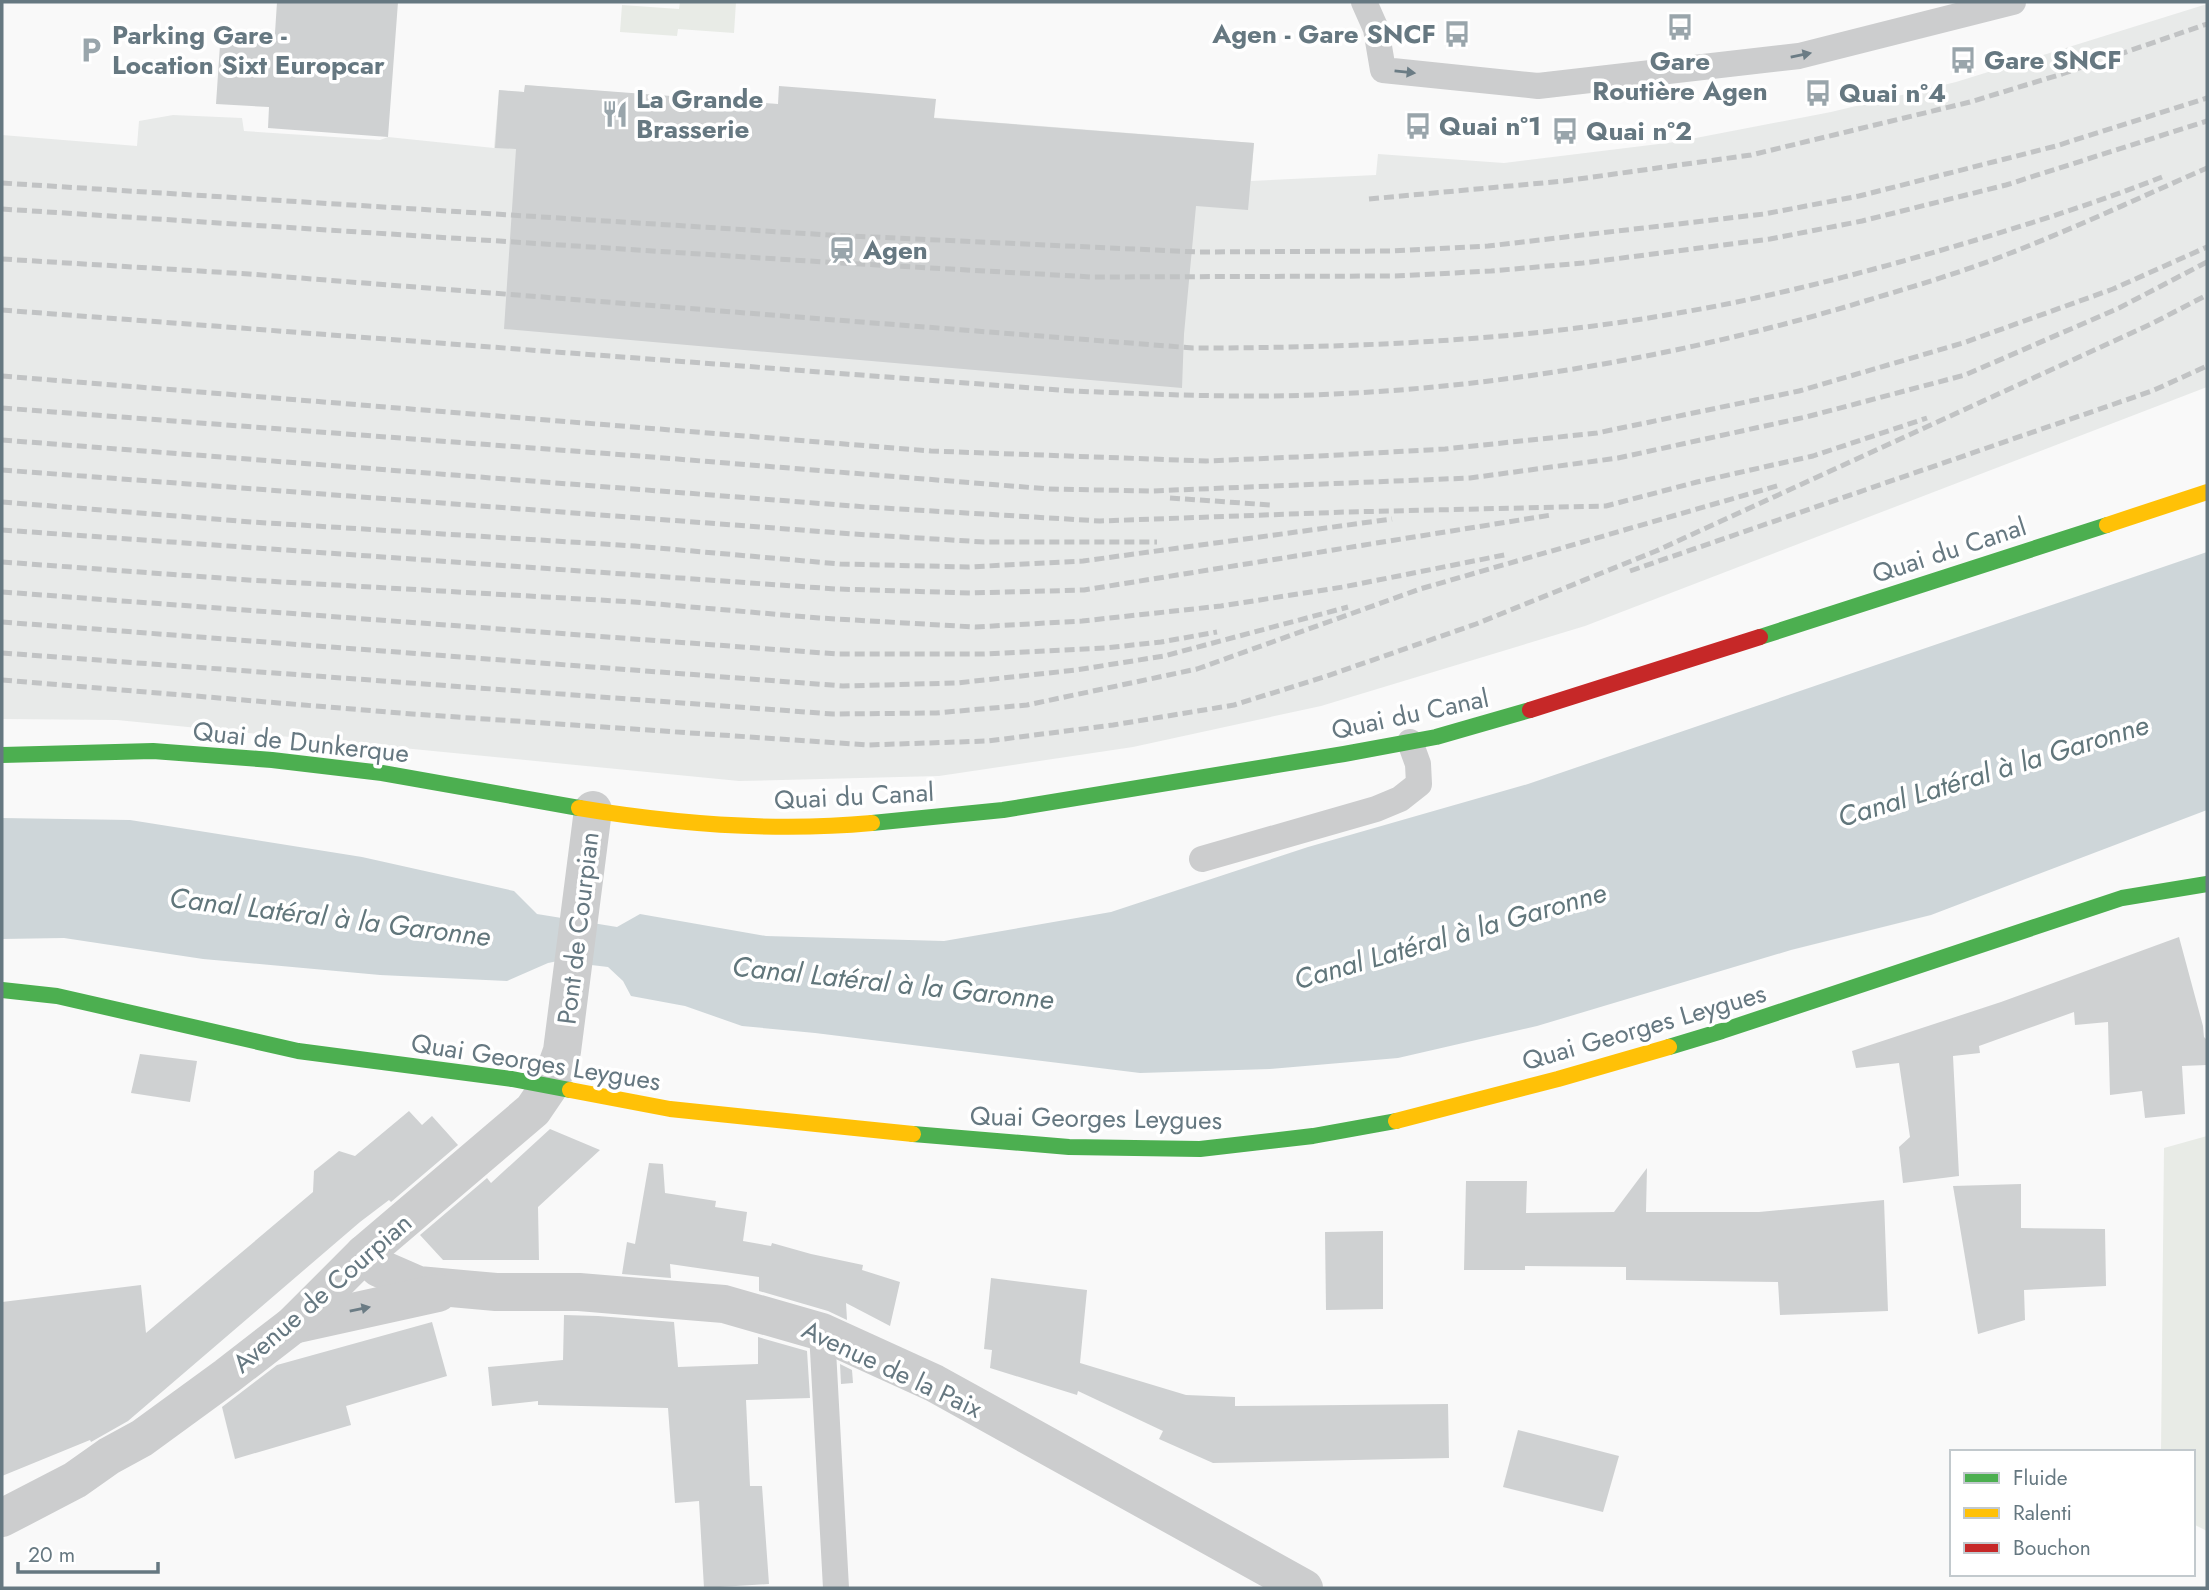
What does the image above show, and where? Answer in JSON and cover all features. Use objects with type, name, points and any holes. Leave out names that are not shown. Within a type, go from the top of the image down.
[{"type":"street","name":"Quai du Canal","points":[[591,826],[840,826],[1003,810],[1436,737],[1553,704],[2207,492]]},
{"type":"street","name":"Quai de Dunkerque","points":[[2,755],[153,751],[382,773],[591,826]]},
{"type":"street","name":"Pont de Courpian","points":[[556,1068],[591,826]]},
{"type":"street","name":"Quai Georges Leygues","points":[[2,990],[57,996],[298,1051],[556,1068],[587,1094],[670,1109],[960,1139],[1056,1146],[1200,1149],[1314,1136],[1386,1124],[1558,1079],[1721,1031],[2122,898],[2207,884]]},
{"type":"street","name":"Avenue de Courpian","points":[[2,1518],[75,1480],[109,1456],[142,1438],[293,1325],[364,1254],[533,1110],[556,1068]]},
{"type":"street","name":"Avenue de la Paix","points":[[364,1254],[379,1268],[418,1285],[496,1292],[579,1292],[724,1304],[822,1332],[934,1383],[1304,1588]]},
{"type":"street","points":[[293,1325],[458,1288]]},
{"type":"lane","points":[[1384,2],[1364,2],[1376,29],[1383,70],[1538,86],[1799,56],[2013,2]]},
{"type":"lane","points":[[1202,859],[1376,809],[1400,799],[1419,784],[1418,764],[1410,741]]},
{"type":"lane","points":[[822,1332],[836,1588]]},
{"type":"shaded area","points":[[680,2],[736,2],[734,33],[678,29],[677,36],[620,32],[622,5],[679,9]]},
{"type":"shaded area","points":[[2207,4],[2207,387],[1585,626],[1321,706],[1133,747],[939,776],[739,781],[117,720],[2,719],[2,135],[137,146],[139,121],[173,115],[242,118],[244,131],[380,140],[388,137],[494,148],[499,90],[524,92],[525,85],[1254,143],[1251,181],[1376,175],[1378,154],[1504,163],[1675,142],[1831,112],[1956,82]]},
{"type":"shaded area","points":[[2207,1136],[2207,1531],[2195,1525],[2195,1450],[2161,1450],[2164,1148]]},
{"type":"water","name":"Canal Latéral à la Garonne","points":[[2207,552],[2207,810],[1931,915],[1791,950],[1537,1026],[1398,1058],[1270,1069],[1140,1073],[742,1026],[685,1006],[631,996],[623,981],[608,967],[558,961],[507,981],[380,975],[203,959],[64,938],[2,939],[2,818],[130,820],[362,857],[514,891],[537,914],[617,927],[640,914],[766,936],[944,941],[1111,912],[1308,847],[1528,784]]},
{"type":"building","points":[[277,2],[398,2],[388,137],[268,128],[269,107],[216,104],[221,30],[275,33]]},
{"type":"building","points":[[525,85],[778,104],[779,86],[857,92],[936,99],[934,118],[1254,143],[1248,210],[1196,206],[1184,334],[1182,388],[504,329],[516,149],[495,148],[499,90],[524,92]]},
{"type":"building","points":[[2179,937],[2204,1037],[2207,1040],[2207,1065],[2182,1066],[2185,1114],[2145,1118],[2142,1091],[2110,1095],[2108,1022],[2075,1025],[2074,1012],[1979,1046],[1980,1053],[1953,1056],[1959,1176],[1903,1183],[1899,1147],[1910,1137],[1899,1063],[1856,1068],[1852,1051],[2001,1002]]},
{"type":"building","points":[[140,1054],[197,1061],[190,1102],[131,1093]]},
{"type":"building","points":[[409,1111],[422,1125],[432,1116],[458,1145],[391,1202],[389,1200],[360,1222],[128,1421],[91,1442],[90,1440],[2,1476],[2,1302],[141,1285],[146,1333],[313,1192],[314,1171],[339,1151],[355,1156]]},
{"type":"building","points":[[550,1129],[600,1150],[538,1207],[539,1260],[443,1260],[420,1235],[487,1178],[491,1183]]},
{"type":"building","points":[[649,1163],[663,1164],[665,1193],[716,1201],[715,1207],[747,1212],[743,1241],[771,1246],[772,1243],[863,1265],[862,1270],[900,1282],[890,1326],[846,1303],[847,1320],[828,1311],[759,1291],[759,1277],[670,1264],[671,1278],[622,1274],[627,1242],[635,1244]]},
{"type":"building","points":[[1647,1168],[1646,1212],[1759,1212],[1884,1200],[1888,1311],[1780,1315],[1778,1282],[1626,1280],[1626,1267],[1525,1266],[1525,1270],[1464,1270],[1466,1181],[1527,1181],[1526,1213],[1614,1212]]},
{"type":"building","points":[[2021,1184],[2021,1228],[2105,1229],[2106,1286],[2024,1290],[2025,1320],[1978,1334],[1953,1186]]},
{"type":"building","points":[[1383,1231],[1383,1309],[1326,1310],[1325,1232]]},
{"type":"building","points":[[991,1278],[1087,1290],[1080,1363],[1186,1395],[1235,1397],[1235,1406],[1448,1404],[1449,1458],[1213,1463],[1159,1439],[1163,1431],[1078,1391],[1077,1395],[990,1368],[992,1350],[984,1349]]},
{"type":"building","points":[[564,1315],[674,1322],[678,1367],[758,1364],[758,1337],[807,1351],[810,1398],[746,1400],[750,1486],[762,1486],[769,1584],[704,1588],[699,1501],[675,1503],[668,1408],[538,1405],[538,1401],[492,1406],[488,1367],[563,1360]]},
{"type":"building","points":[[432,1322],[447,1376],[346,1406],[351,1425],[235,1459],[222,1407],[277,1365]]},
{"type":"building","points":[[840,1364],[852,1370],[853,1383],[841,1384]]},
{"type":"building","points":[[1518,1430],[1619,1456],[1603,1512],[1503,1487]]},
{"type":"railway","points":[[1369,199],[1564,181],[1751,155],[1970,102],[2062,74],[2207,24]]},
{"type":"railway","points":[[2,183],[829,235],[1198,252],[1390,251],[1488,246],[1764,214],[1859,196],[2056,146],[2207,98]]},
{"type":"railway","points":[[2,209],[1092,277],[1395,276],[1583,263],[1770,239],[1862,221],[2006,185],[2207,121]]},
{"type":"railway","points":[[2,310],[1072,391],[1253,396],[1383,391],[1522,377],[1591,366],[1795,321],[1990,261],[2207,168]]},
{"type":"railway","points":[[2,259],[249,274],[1193,348],[1375,344],[1497,336],[1618,323],[1791,290],[1976,240],[2162,177]]},
{"type":"railway","points":[[2,376],[931,451],[1206,461],[1445,449],[1597,433],[1799,391],[1963,343],[2113,289],[2207,247]]},
{"type":"railway","points":[[2,408],[1049,489],[1151,491],[1470,478],[1618,458],[1806,417],[1965,375],[2119,308],[2207,262]]},
{"type":"railway","points":[[2,680],[412,714],[868,745],[988,741],[1113,725],[1234,705],[1476,624],[1656,551],[2151,324],[2207,295]]},
{"type":"railway","points":[[1630,571],[2152,391],[2207,366]]},
{"type":"railway","points":[[2,440],[866,507],[1100,521],[1606,506],[1813,456],[1927,418]]},
{"type":"railway","points":[[2,470],[854,534],[984,542],[1157,542]]},
{"type":"railway","points":[[2,653],[833,714],[936,713],[1027,705],[1197,669],[1420,589],[1780,485]]},
{"type":"railway","points":[[1170,498],[1271,505]]},
{"type":"railway","points":[[2,502],[252,522],[635,546],[840,564],[968,567],[1083,561],[1392,519]]},
{"type":"railway","points":[[2,530],[836,589],[970,593],[1084,590],[1551,515]]},
{"type":"railway","points":[[2,562],[248,580],[634,602],[819,618],[975,627],[1082,621],[1221,606],[1343,587],[1509,554]]},
{"type":"railway","points":[[2,592],[837,654],[983,654],[1105,648],[1217,632]]},
{"type":"railway","points":[[2,622],[843,686],[957,683],[1076,670],[1164,656],[1348,607]]},
{"type":"traffic: fast","points":[[1760,637],[2107,525]]},
{"type":"traffic: fast","points":[[872,823],[1003,810],[1344,754],[1436,737],[1530,710]]},
{"type":"traffic: fast","points":[[2,755],[153,751],[272,760],[382,773],[579,808]]},
{"type":"traffic: fast","points":[[1669,1047],[2122,898],[2207,884]]},
{"type":"traffic: fast","points":[[2,990],[57,996],[298,1051],[512,1079],[570,1090]]},
{"type":"traffic: fast","points":[[913,1134],[1069,1147],[1200,1149],[1313,1136],[1396,1121]]},
{"type":"traffic: slow","points":[[2107,525],[2207,492]]},
{"type":"traffic: slow","points":[[579,808],[725,825],[799,827],[872,823]]},
{"type":"traffic: slow","points":[[1396,1121],[1669,1047]]},
{"type":"traffic: slow","points":[[570,1090],[670,1109],[913,1134]]},
{"type":"traffic: jam","points":[[1530,710],[1760,637]]},
{"type":"place","name":"Gare Routière Agen","points":[[1680,27]]},
{"type":"place","name":"Agen - Gare SNCF","points":[[1457,34]]},
{"type":"place","name":"Parking Gare - Location Sixt Europcar","points":[[91,50]]},
{"type":"place","name":"Gare SNCF","points":[[1963,60]]},
{"type":"place","name":"Quai n°4","points":[[1818,93]]},
{"type":"place","name":"La Grande Brasserie","points":[[615,114]]},
{"type":"place","name":"Quai n°1","points":[[1418,126]]},
{"type":"place","name":"Quai n°2","points":[[1565,131]]},
{"type":"place","name":"Agen","points":[[842,250]]}]
